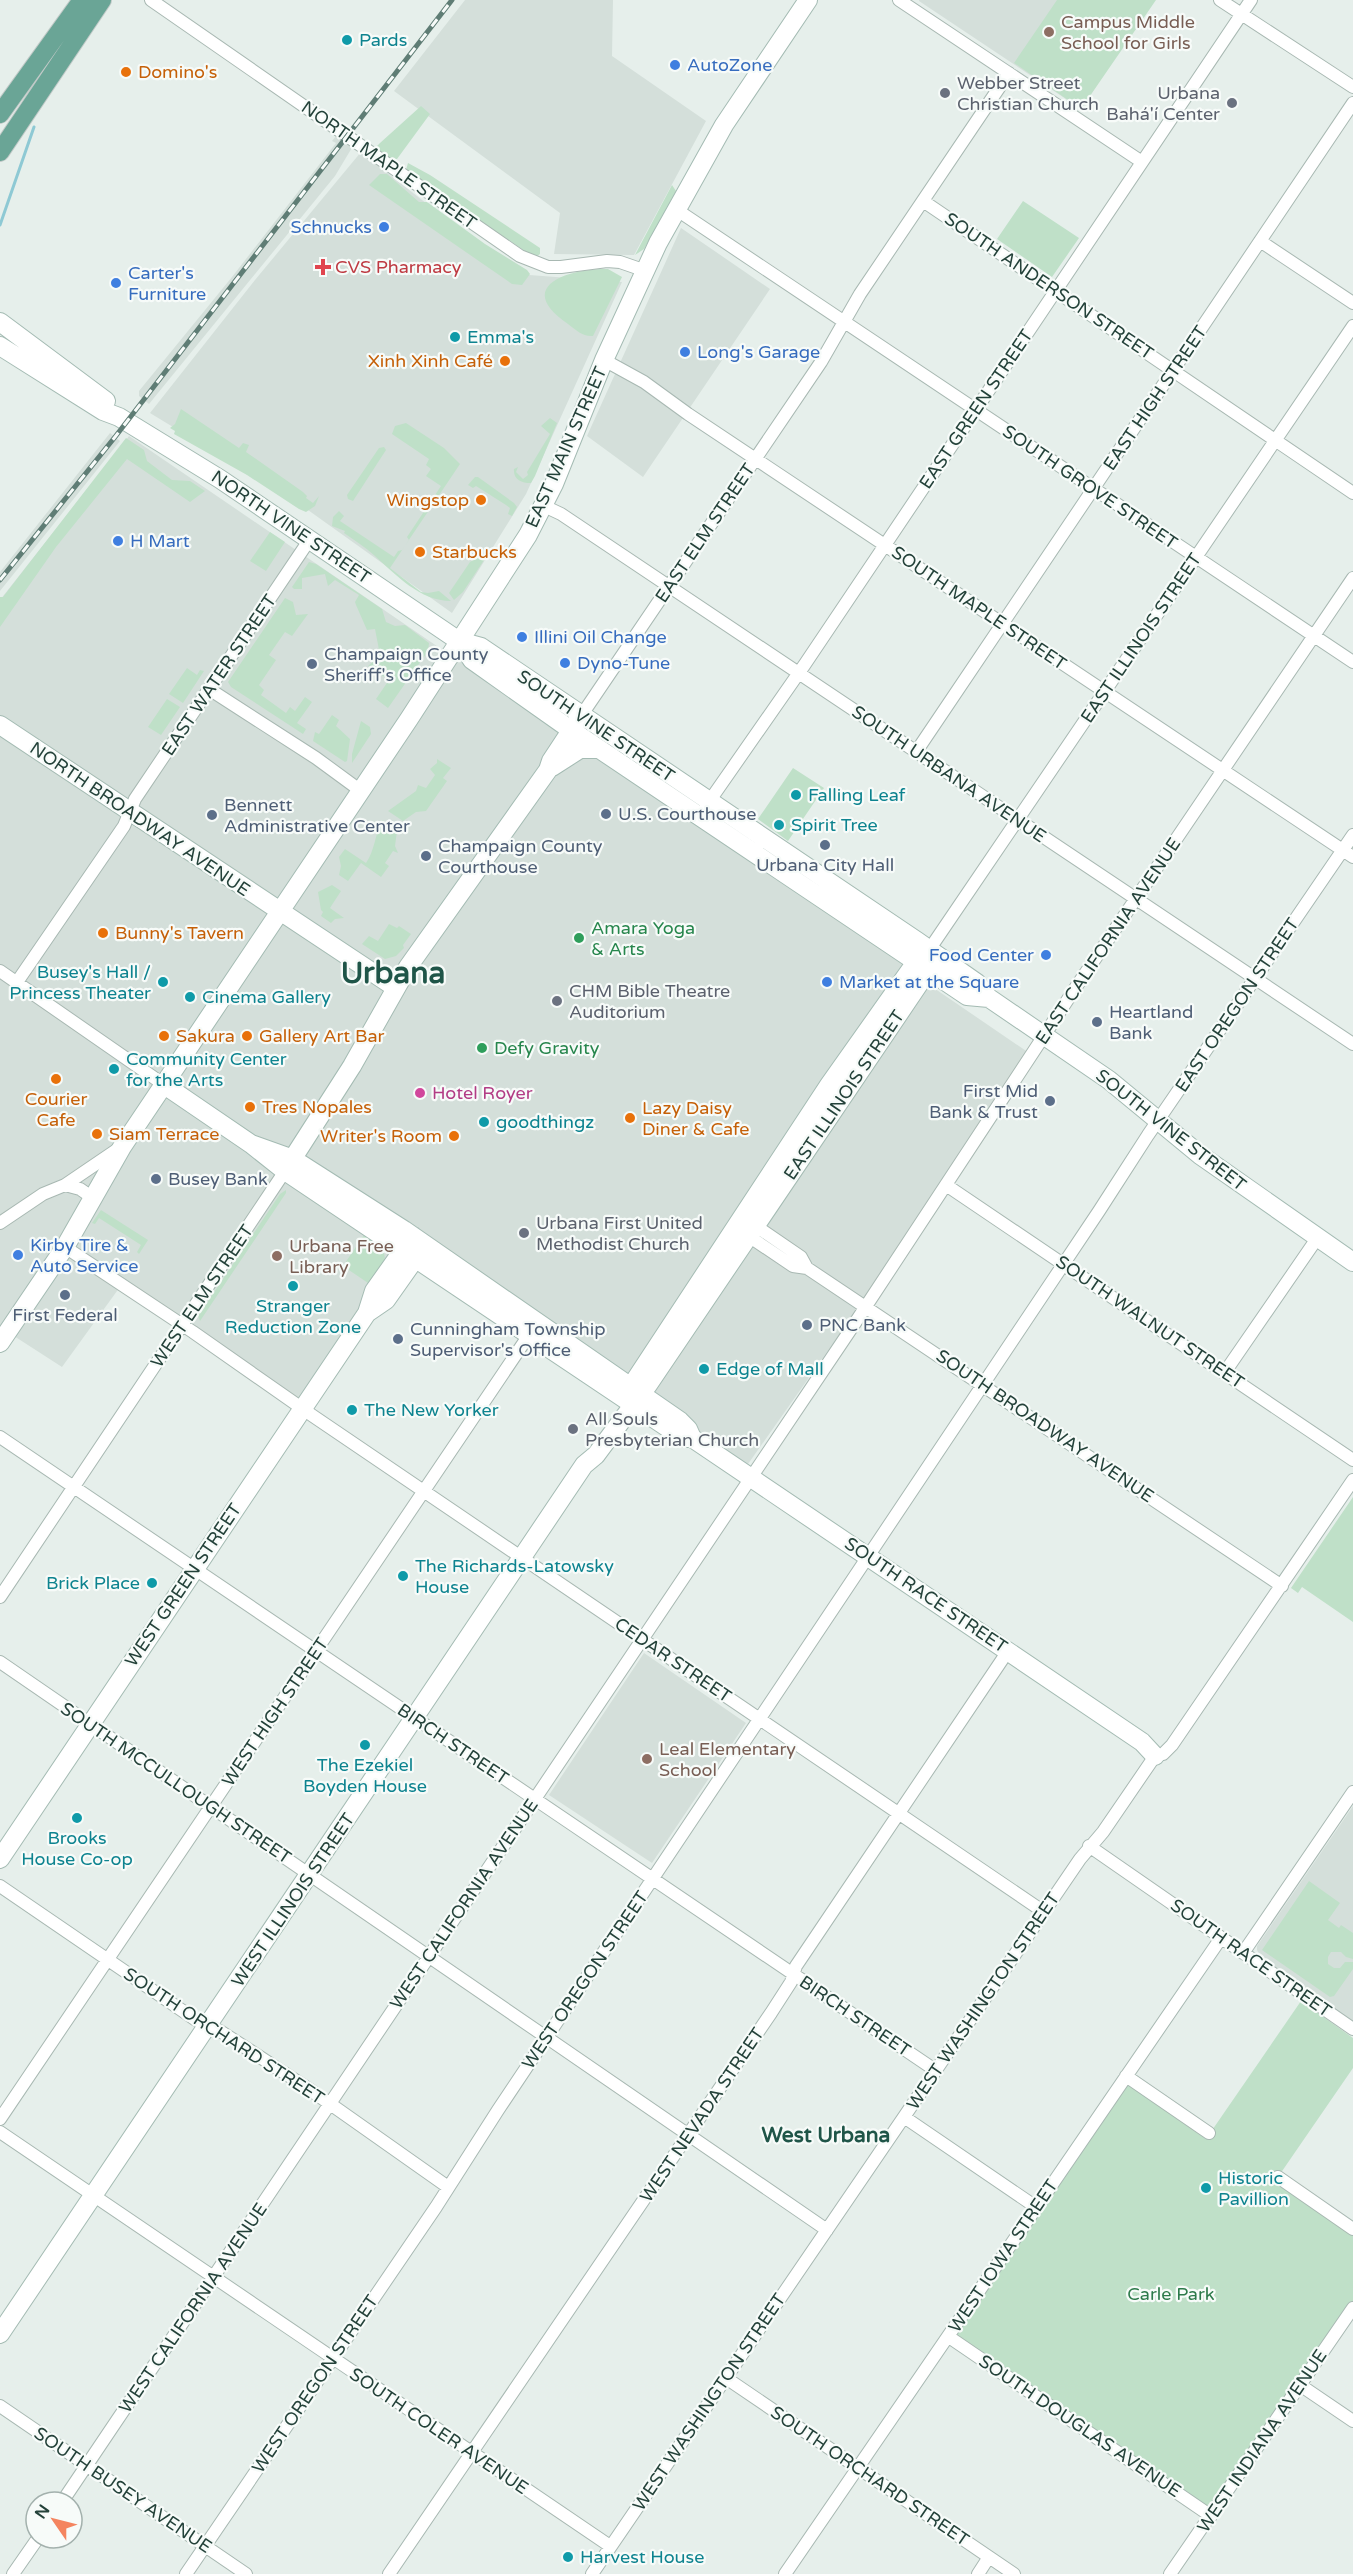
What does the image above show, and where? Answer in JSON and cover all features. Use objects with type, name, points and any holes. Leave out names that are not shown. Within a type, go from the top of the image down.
[{"type":"main road","points":[[0,114],[82,0]]},
{"type":"main road","points":[[0,152],[102,0]]},
{"type":"street","name":"NORTH MAPLE STREET","points":[[151,0],[520,256],[548,267],[607,261],[620,262],[646,272]]},
{"type":"street","name":"EAST MAIN STREET","points":[[0,1343],[65,1248],[122,1147],[163,1084],[361,791],[515,556],[544,506],[604,360],[658,243],[729,117],[808,0]]},
{"type":"street","points":[[899,0],[1142,162]]},
{"type":"street","points":[[1220,0],[1353,87]]},
{"type":"street","name":"EAST GREEN STREET","points":[[704,809],[799,672],[1251,0]]},
{"type":"street","name":"EAST ELM STREET","points":[[396,988],[408,967],[548,770],[551,761],[576,723],[821,362],[860,294],[1009,73]]},
{"type":"street","name":"EAST HIGH STREET","points":[[916,752],[1353,103]]},
{"type":"street","name":"SOUTH ANDERSON STREET","points":[[923,201],[1353,494]]},
{"type":"street","name":"SOUTH GROVE STREET","points":[[677,210],[1353,662]]},
{"type":"street","points":[[1260,241],[1353,303]]},
{"type":"street","name":"NORTH VINE STREET","points":[[0,322],[105,399],[119,417]]},
{"type":"street","name":"EAST ILLINOIS STREET","points":[[745,1226],[1353,326]]},
{"type":"street","name":"NORTH VINE STREET","points":[[0,346],[103,411],[119,417],[192,460],[310,538],[459,642]]},
{"type":"street","name":"SOUTH MAPLE STREET","points":[[604,360],[644,382],[1348,854]]},
{"type":"street","name":"SOUTH URBANA AVENUE","points":[[544,506],[799,672],[1353,1044]]},
{"type":"street","name":"EAST WATER STREET","points":[[17,982],[124,826],[135,799],[310,538]]},
{"type":"street","name":"EAST CALIFORNIA AVENUE","points":[[866,1307],[1044,1035],[1353,578]]},
{"type":"street","name":"SOUTH VINE STREET","points":[[459,642],[472,660],[576,723],[858,913],[967,996],[988,998],[1109,1080],[1200,1155],[1353,1262]]},
{"type":"street","points":[[209,688],[361,791]]},
{"type":"street","name":"SOUTH VINE STREET","points":[[576,723],[599,748],[704,809]]},
{"type":"street","name":"NORTH BROADWAY AVENUE","points":[[0,725],[281,911]]},
{"type":"street","points":[[548,770],[576,751],[599,748]]},
{"type":"street","name":"EAST OREGON STREET","points":[[983,1385],[1255,979],[1348,854],[1353,835]]},
{"type":"street","points":[[281,911],[396,988]]},
{"type":"street","name":"SOUTH RACE STREET","points":[[0,971],[251,1144],[289,1165],[415,1247],[632,1396],[683,1438],[692,1438],[752,1476],[1142,1742],[1155,1756]]},
{"type":"street","name":"WEST ELM STREET","points":[[0,1597],[289,1165],[352,1066],[396,988]]},
{"type":"street","points":[[0,1223],[43,1194],[64,1185],[122,1147]]},
{"type":"street","points":[[64,1185],[80,1190],[93,1198]]},
{"type":"street","name":"SOUTH WALNUT STREET","points":[[946,1185],[1353,1460]]},
{"type":"street","name":"SOUTH BROADWAY AVENUE","points":[[745,1226],[793,1266],[807,1268],[1282,1586]]},
{"type":"street","name":"WEST ILLINOIS STREET","points":[[0,2334],[523,1558],[584,1465],[588,1450],[632,1396],[745,1226]]},
{"type":"street","points":[[1225,1372],[1318,1237]]},
{"type":"street","name":"SOUTH RACE STREET","points":[[415,1247],[530,1335],[632,1396]]},
{"type":"street","name":"WEST GREEN STREET","points":[[0,1859],[302,1408],[368,1313],[386,1300],[415,1247]]},
{"type":"street","name":"CEDAR STREET","points":[[65,1248],[182,1325],[1044,1912]]},
{"type":"street","name":"WEST CALIFORNIA AVENUE","points":[[70,2490],[866,1307]]},
{"type":"street","name":"WEST HIGH STREET","points":[[0,2119],[423,1490],[530,1335]]},
{"type":"street","name":"WEST OREGON STREET","points":[[186,2574],[448,2187],[983,1385]]},
{"type":"street","name":"BIRCH STREET","points":[[0,1437],[936,2070]]},
{"type":"street","name":"WEST WASHINGTON STREET","points":[[592,2574],[1089,1846],[1103,1832],[1155,1756],[1162,1754],[1172,1745],[1353,1480]]},
{"type":"street","name":"WEST NEVADA STREET","points":[[389,2574],[771,2013],[791,1982],[796,1966],[1008,1651]]},
{"type":"street","name":"SOUTH MCCULLOUGH STREET","points":[[0,1662],[827,2230]]},
{"type":"street","points":[[1243,1953],[1353,1792]]},
{"type":"street","name":"SOUTH RACE STREET","points":[[1089,1846],[1353,2029]]},
{"type":"street","name":"SOUTH ORCHARD STREET","points":[[0,1886],[196,2020],[230,2038],[330,2104],[448,2187]]},
{"type":"street","name":"WEST IOWA STREET","points":[[785,2574],[1221,1938]]},
{"type":"street","points":[[1126,2076],[1209,2133]]},
{"type":"street","points":[[904,2117],[1036,2207]]},
{"type":"street","name":"SOUTH COLER AVENUE","points":[[0,2132],[610,2546]]},
{"type":"street","points":[[1278,2177],[1353,2229]]},
{"type":"street","name":"WEST INDIANA AVENUE","points":[[1170,2574],[1353,2308]]},
{"type":"street","name":"SOUTH DOUGLAS AVENUE","points":[[949,2337],[1211,2516]]},
{"type":"street","name":"SOUTH ORCHARD STREET","points":[[726,2378],[1014,2574]]},
{"type":"street","points":[[1300,2385],[1353,2421]]},
{"type":"street","name":"SOUTH BUSEY AVENUE","points":[[0,2406],[246,2574]]},
{"type":"street","points":[[13,2574],[30,2550]]},
{"type":"street","points":[[978,2574],[989,2557]]},
{"type":"shaded area","points":[[465,0],[613,0],[612,56],[706,121],[634,255],[554,254],[560,213],[394,91]]},
{"type":"shaded area","name":"Campus Middle School for Girls","points":[[919,0],[1153,0],[1081,109],[919,1]]},
{"type":"shaded area","points":[[337,135],[353,146],[335,176],[149,404],[139,396],[139,391],[232,277],[336,143],[332,141]]},
{"type":"shaded area","points":[[361,152],[516,274],[622,282],[526,494],[452,613],[301,505],[150,413],[255,280]]},
{"type":"shaded area","points":[[681,228],[770,289],[643,477],[587,436]]},
{"type":"shaded area","points":[[110,433],[120,441],[0,591],[0,572]]},
{"type":"shaded area","points":[[129,436],[904,965],[903,967],[1035,1057],[748,1464],[739,1461],[568,1337],[422,1252],[302,1408],[123,1285],[62,1367],[0,1327],[0,600]]},
{"type":"shaded area","name":"Leal Elementary School","points":[[644,1653],[746,1723],[652,1863],[549,1795]]},
{"type":"shaded area","points":[[1353,1806],[1353,2022],[1262,1959],[1257,1946]]},
{"type":"green space","name":"Campus Middle School for Girls","points":[[1057,0],[1156,0],[1081,109],[1014,63]]},
{"type":"green space","points":[[421,106],[430,114],[397,159],[388,158],[377,146]]},
{"type":"green space","points":[[408,163],[430,175],[540,248],[540,254],[535,258],[406,170]]},
{"type":"green space","points":[[380,174],[387,174],[419,202],[427,202],[530,274],[522,285],[512,284],[369,185]]},
{"type":"green space","points":[[672,185],[676,191],[644,249],[635,255]]},
{"type":"green space","points":[[1023,201],[1079,238],[1052,277],[997,239]]},
{"type":"green space","points":[[608,269],[622,277],[593,336],[577,331],[552,311],[545,299],[546,290],[553,282],[578,272]]},
{"type":"green space","points":[[181,409],[239,448],[243,443],[249,445],[246,452],[303,492],[306,498],[313,503],[319,496],[315,506],[306,512],[299,509],[247,475],[174,434],[175,431],[170,428],[175,424]]},
{"type":"green space","points":[[550,418],[557,423],[535,476],[531,483],[521,481],[516,478],[514,469],[518,467],[516,472],[523,479],[528,475],[527,472],[550,434],[541,426]]},
{"type":"green space","points":[[406,423],[444,448],[460,464],[409,540],[407,537],[441,486],[426,476],[431,469],[426,465],[429,459],[392,434],[395,426]]},
{"type":"green space","points":[[126,438],[144,450],[147,461],[172,480],[190,481],[205,491],[190,502],[127,459],[56,547],[0,627],[0,597],[3,597]]},
{"type":"green space","points":[[384,447],[386,450],[353,501],[348,499],[347,495],[379,448]]},
{"type":"green space","points":[[475,477],[514,503],[517,507],[512,516],[508,514],[510,508],[506,505],[476,486],[473,488],[468,485]]},
{"type":"green space","points":[[339,511],[344,516],[340,521],[394,557],[405,546],[390,568],[421,592],[439,591],[451,601],[429,597],[409,586],[344,533],[345,531],[332,526],[333,517]]},
{"type":"green space","points":[[270,532],[285,542],[266,571],[250,561]]},
{"type":"green space","points":[[486,552],[488,554],[463,592],[454,600],[449,593],[470,562]]},
{"type":"green space","points":[[309,562],[316,564],[382,609],[386,622],[395,626],[405,625],[429,643],[428,651],[388,708],[376,699],[389,680],[368,666],[380,655],[375,629],[367,630],[356,605],[355,602],[359,595],[335,580],[328,586],[325,574],[302,578],[302,589],[294,589],[292,587]]},
{"type":"green space","points":[[285,598],[293,602],[296,615],[308,614],[292,636],[285,632],[269,655],[276,660],[259,685],[264,690],[261,695],[286,713],[290,707],[295,711],[305,697],[312,702],[297,723],[306,729],[303,734],[231,687],[228,682]]},
{"type":"green space","points":[[187,668],[197,675],[200,670],[204,671],[183,703],[169,694]]},
{"type":"green space","points":[[167,699],[180,707],[161,735],[148,727]]},
{"type":"green space","points":[[332,715],[339,720],[336,726],[350,739],[345,762],[313,741],[315,732],[319,734]]},
{"type":"green space","points":[[361,721],[370,727],[371,734],[352,763],[352,754]]},
{"type":"green space","points":[[437,759],[451,768],[443,778],[447,781],[426,811],[416,812],[403,821],[388,811],[416,791],[418,785],[426,788],[435,775],[430,769],[437,763]]},
{"type":"green space","points":[[793,768],[824,788],[788,841],[758,819]]},
{"type":"green space","points":[[382,820],[397,831],[395,846],[398,853],[393,851],[385,863],[389,866],[381,877],[361,863],[348,881],[339,875],[341,866],[339,857],[345,849],[366,863]]},
{"type":"green space","points":[[332,885],[341,891],[330,908],[344,918],[335,919],[331,923],[321,916],[323,912],[318,892]]},
{"type":"green space","points":[[389,924],[397,928],[399,926],[411,934],[403,945],[404,948],[396,956],[385,959],[362,944],[369,936],[378,941]]},
{"type":"green space","points":[[286,1190],[200,1321],[198,1316],[280,1194]]},
{"type":"green space","points":[[101,1210],[148,1240],[139,1254],[137,1252],[141,1245],[99,1218],[95,1224],[92,1223]]},
{"type":"green space","points":[[364,1235],[380,1247],[385,1257],[371,1285],[343,1266]]},
{"type":"green space","points":[[1353,1497],[1353,1622],[1302,1587],[1298,1593],[1291,1588]]},
{"type":"green space","points":[[1309,1881],[1340,1903],[1328,1920],[1339,1928],[1341,1925],[1353,1933],[1353,1959],[1341,1952],[1331,1952],[1328,1957],[1328,1964],[1334,1968],[1340,1968],[1345,1962],[1353,1962],[1353,1969],[1334,1996],[1330,1997],[1262,1950]]},
{"type":"green space","name":"Carle Park","points":[[1301,2001],[1353,2038],[1353,2068],[1278,2177],[1353,2228],[1353,2308],[1211,2516],[949,2337],[1127,2083],[1206,2139]]},
{"type":"waterway","points":[[0,225],[34,127]]},
{"type":"railway","points":[[0,580],[115,437],[452,0]]},
{"type":"place","name":"Campus Middle School for Girls","points":[[1049,32]]},
{"type":"place","name":"Pards","points":[[347,40]]},
{"type":"place","name":"AutoZone","points":[[675,65]]},
{"type":"place","name":"Domino's","points":[[126,72]]},
{"type":"place","name":"Webber Street Christian Church","points":[[945,93]]},
{"type":"place","name":"Urbana Bahá'í Center","points":[[1232,103]]},
{"type":"place","name":"Schnucks","points":[[384,227]]},
{"type":"place","name":"CVS Pharmacy","points":[[323,267]]},
{"type":"place","name":"Carter's Furniture","points":[[116,283]]},
{"type":"place","name":"Emma's","points":[[455,337]]},
{"type":"place","name":"Long's Garage","points":[[685,352]]},
{"type":"place","name":"Xinh Xinh Café","points":[[505,361]]},
{"type":"place","name":"Wingstop","points":[[481,500]]},
{"type":"place","name":"H Mart","points":[[118,541]]},
{"type":"place","name":"Starbucks","points":[[420,552]]},
{"type":"place","name":"Illini Oil Change","points":[[522,637]]},
{"type":"place","name":"Dyno-Tune","points":[[565,663]]},
{"type":"place","name":"Champaign County Sheriff's Office","points":[[312,664]]},
{"type":"place","name":"Falling Leaf","points":[[796,795]]},
{"type":"place","name":"U.S. Courthouse","points":[[606,814]]},
{"type":"place","name":"Bennett Administrative Center","points":[[212,815]]},
{"type":"place","name":"Spirit Tree","points":[[779,825]]},
{"type":"place","name":"Urbana City Hall","points":[[825,845]]},
{"type":"place","name":"Champaign County Courthouse","points":[[426,856]]},
{"type":"place","name":"Bunny's Tavern","points":[[103,933]]},
{"type":"place","name":"Amara Yoga & Arts","points":[[579,938]]},
{"type":"place","name":"Food Center","points":[[1046,955]]},
{"type":"place","name":"Busey's Hall / Princess Theater","points":[[163,982]]},
{"type":"place","name":"Market at the Square","points":[[827,982]]},
{"type":"place","name":"Cinema Gallery","points":[[190,997]]},
{"type":"place","name":"CHM Bible Theatre Auditorium","points":[[557,1001]]},
{"type":"place","name":"Heartland Bank","points":[[1097,1022]]},
{"type":"place","name":"Sakura","points":[[164,1036]]},
{"type":"place","name":"Gallery Art Bar","points":[[247,1036]]},
{"type":"place","name":"Defy Gravity","points":[[482,1048]]},
{"type":"place","name":"Community Center for the Arts","points":[[114,1069]]},
{"type":"place","name":"Courier Cafe","points":[[56,1079]]},
{"type":"place","name":"Hotel Royer","points":[[420,1093]]},
{"type":"place","name":"First Mid Bank & Trust","points":[[1050,1101]]},
{"type":"place","name":"Tres Nopales","points":[[250,1107]]},
{"type":"place","name":"Lazy Daisy Diner & Cafe","points":[[630,1118]]},
{"type":"place","name":"goodthingz","points":[[484,1122]]},
{"type":"place","name":"Siam Terrace","points":[[97,1134]]},
{"type":"place","name":"Writer's Room","points":[[454,1136]]},
{"type":"place","name":"Busey Bank","points":[[156,1179]]},
{"type":"place","name":"Urbana First United Methodist Church","points":[[524,1233]]},
{"type":"place","name":"Kirby Tire & Auto Service","points":[[18,1255]]},
{"type":"place","name":"Urbana Free Library","points":[[277,1256]]},
{"type":"place","name":"Stranger Reduction Zone","points":[[293,1286]]},
{"type":"place","name":"First Federal","points":[[65,1295]]},
{"type":"place","name":"PNC Bank","points":[[807,1325]]},
{"type":"place","name":"Cunningham Township Supervisor's Office","points":[[398,1339]]},
{"type":"place","name":"Edge of Mall","points":[[704,1369]]},
{"type":"place","name":"The New Yorker","points":[[352,1410]]},
{"type":"place","name":"All Souls Presbyterian Church","points":[[573,1429]]},
{"type":"place","name":"The Richards-Latowsky House","points":[[403,1576]]},
{"type":"place","name":"Brick Place","points":[[152,1583]]},
{"type":"place","name":"The Ezekiel Boyden House","points":[[365,1745]]},
{"type":"place","name":"Leal Elementary School","points":[[647,1759]]},
{"type":"place","name":"Brooks House Co-op","points":[[77,1818]]},
{"type":"place","name":"Historic Pavillion","points":[[1206,2188]]},
{"type":"place","name":"Harvest House","points":[[568,2557]]},
{"type":"district","name":"Urbana","points":[[393,973]]},
{"type":"district","name":"West Urbana","points":[[826,2135]]}]
